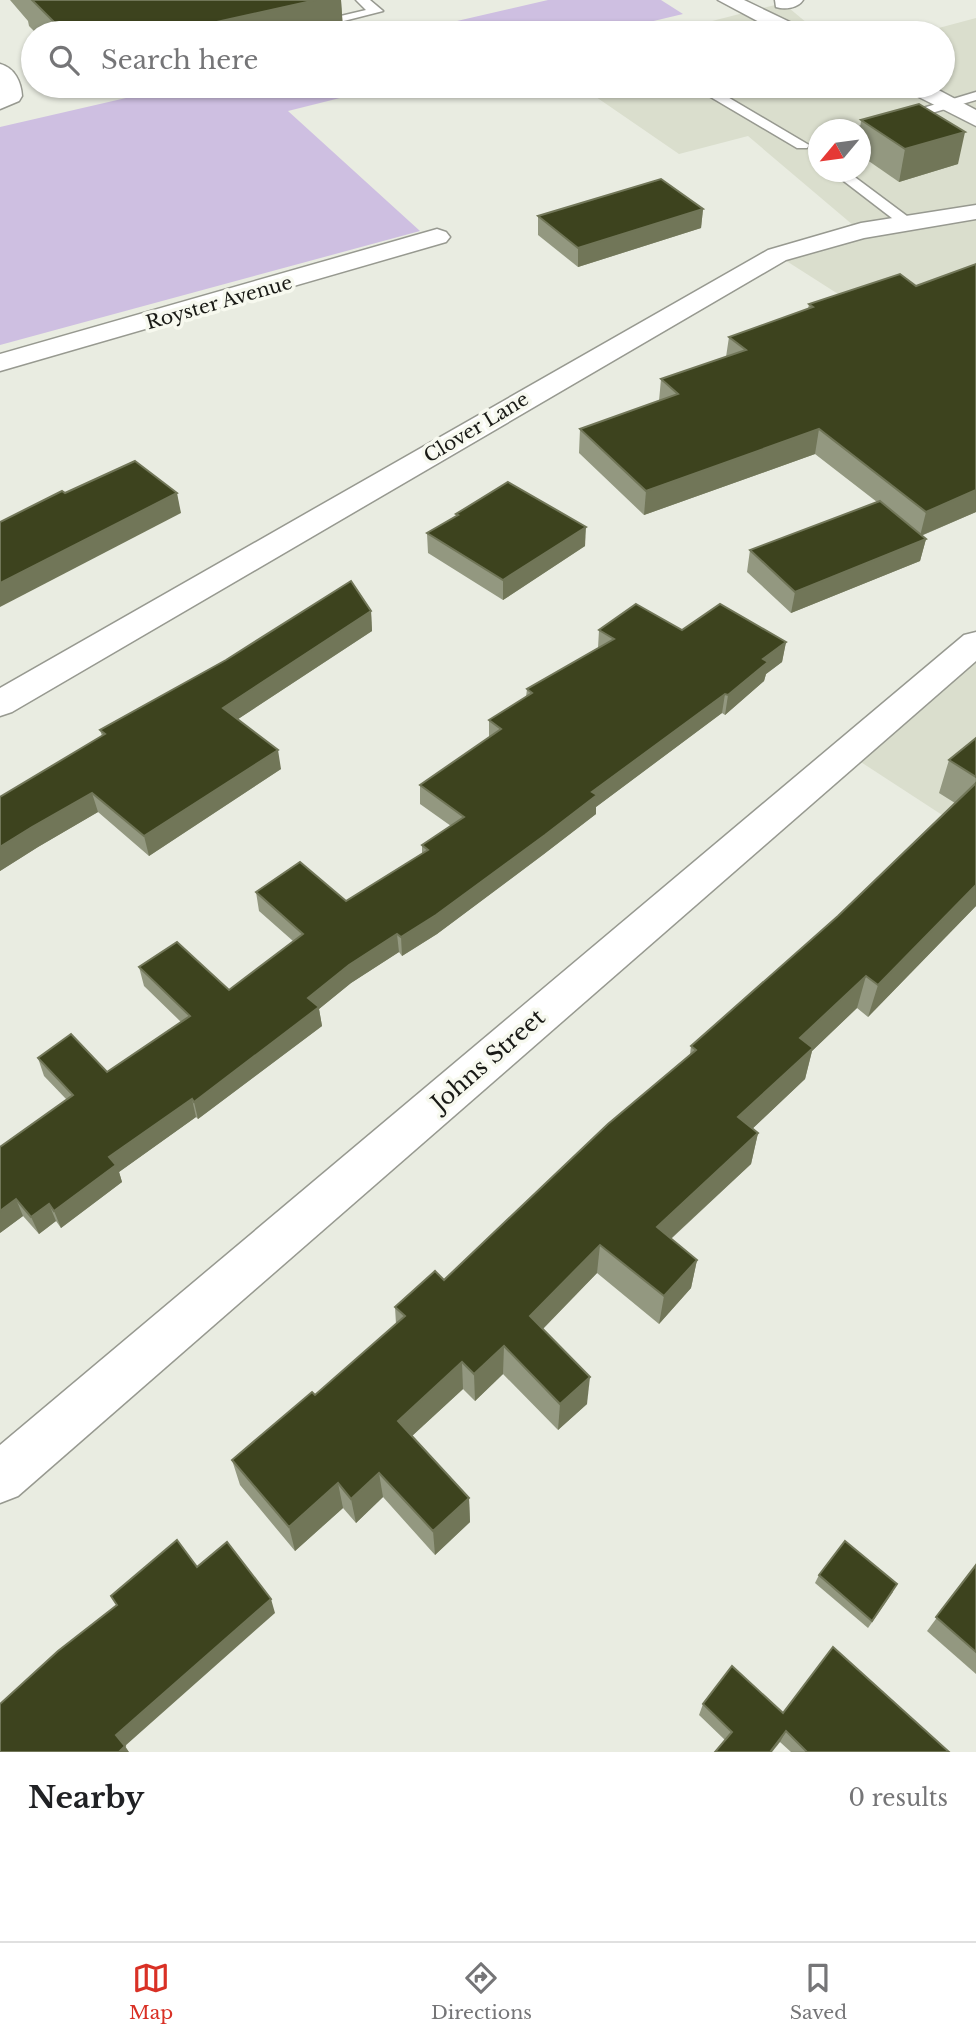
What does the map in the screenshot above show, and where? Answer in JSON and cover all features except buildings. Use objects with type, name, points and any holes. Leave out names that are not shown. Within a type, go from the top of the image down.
[{"type":"street","points":[[728,0],[771,21]]},
{"type":"street","points":[[785,1],[806,21]]},
{"type":"street","points":[[0,71],[10,83],[11,96],[0,102]]},
{"type":"street","points":[[937,98],[976,119]]},
{"type":"street","name":"Clover Lane","points":[[0,704],[777,255],[907,222],[976,212]]},
{"type":"street","name":"Royster Avenue","points":[[0,363],[437,237]]},
{"type":"street","name":"Johns Street","points":[[0,1478],[976,643]]},
{"type":"lane","points":[[337,21],[376,11],[362,0]]},
{"type":"lane","points":[[871,126],[976,96]]},
{"type":"lane","points":[[720,98],[808,149]]},
{"type":"lane","points":[[802,145],[808,143]]},
{"type":"lane","points":[[853,182],[907,222]]},
{"type":"shaded area","points":[[548,0],[661,0],[683,14],[654,21],[457,21]]},
{"type":"shaded area","points":[[783,3],[805,21],[712,21]]},
{"type":"shaded area","points":[[976,18],[976,382],[777,255],[860,231],[748,136],[679,154],[597,98],[955,98],[955,24]]},
{"type":"shaded area","points":[[126,98],[340,98],[288,111],[420,231],[0,345],[0,127]]},
{"type":"shaded area","points":[[976,643],[976,837],[847,753]]}]
